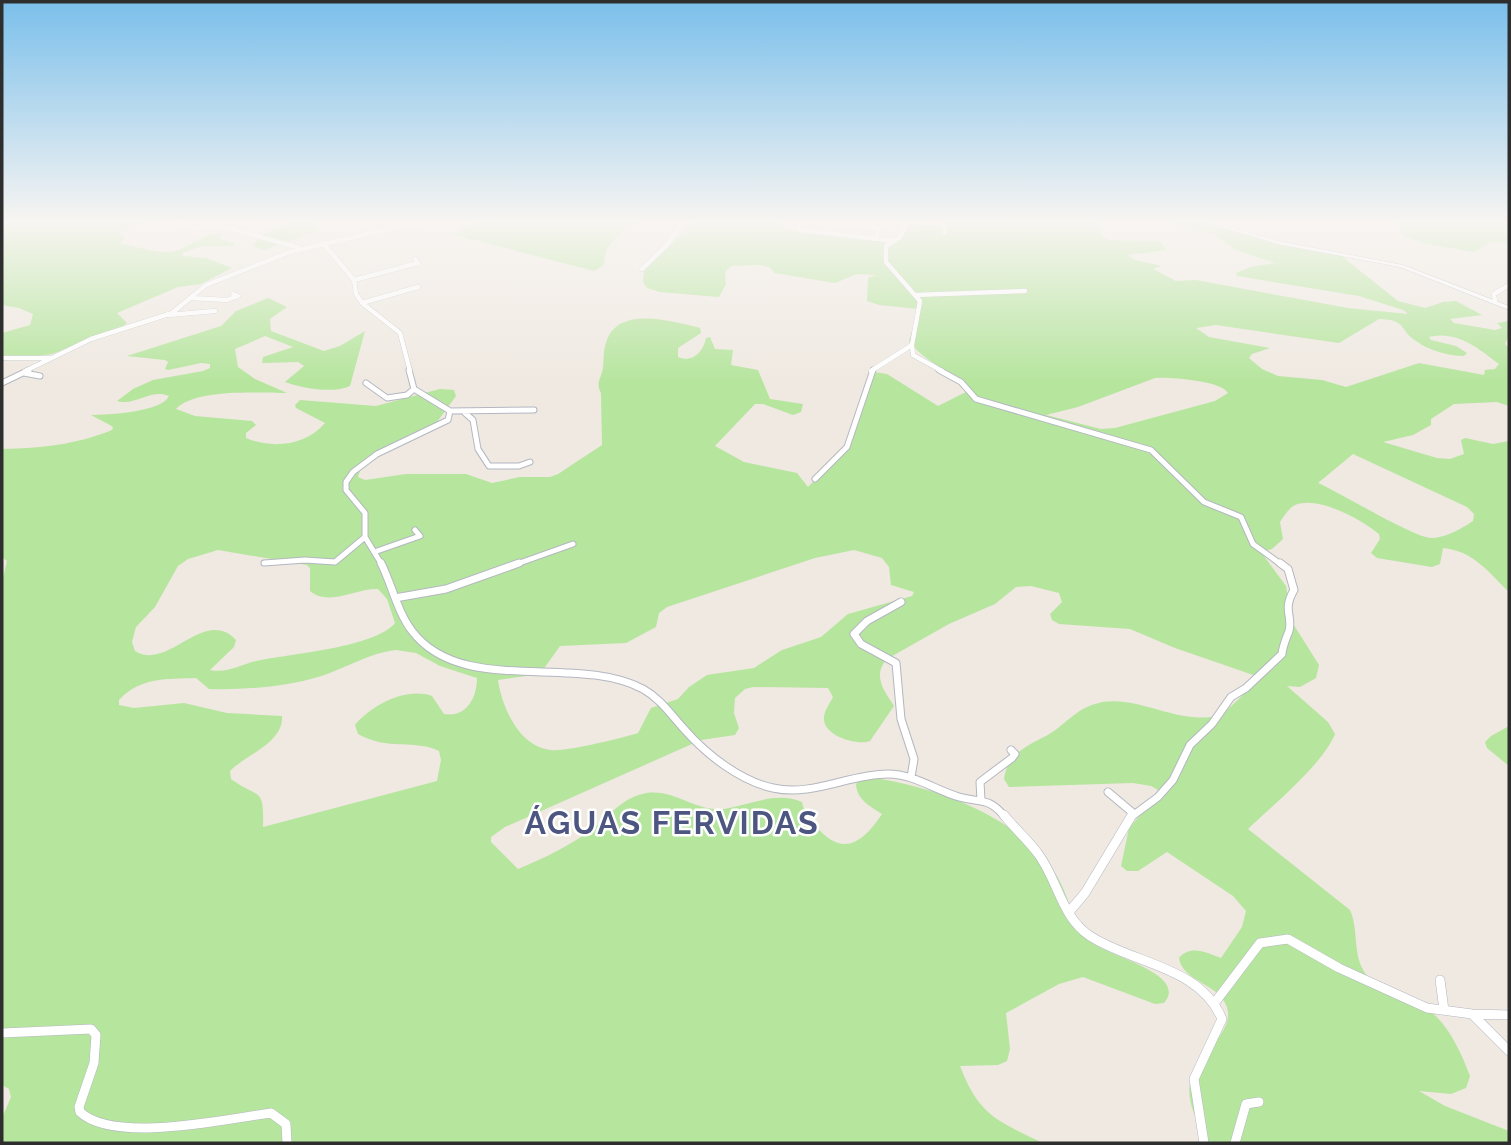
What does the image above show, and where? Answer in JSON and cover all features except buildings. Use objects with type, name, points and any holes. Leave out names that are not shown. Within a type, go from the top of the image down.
[{"type":"street","points":[[167,315],[191,298],[198,289],[230,275]]},
{"type":"street","points":[[350,275],[362,303],[400,333],[414,389],[450,411],[534,410]]},
{"type":"street","points":[[354,280],[373,275]]},
{"type":"street","points":[[898,275],[921,305],[912,345],[913,355],[961,382],[976,399],[1150,450],[1204,502],[1241,517],[1253,544],[1288,569],[1294,590],[1286,603],[1285,615],[1290,628],[1283,643],[1282,654],[1246,688],[1231,697],[1212,724],[1190,745],[1166,789],[1144,808],[1133,813],[1085,893],[1069,912]]},
{"type":"street","points":[[1423,275],[1509,308]]},
{"type":"street","points":[[1495,302],[1494,294],[1509,285]]},
{"type":"street","points":[[362,303],[418,287]]},
{"type":"street","points":[[915,295],[1025,291]]},
{"type":"street","points":[[191,298],[223,300],[238,296],[233,293]]},
{"type":"street","points":[[2,383],[111,331],[167,315],[215,311]]},
{"type":"street","points":[[815,480],[847,447],[856,426],[871,371],[912,345]]},
{"type":"street","points":[[2,358],[53,358]]},
{"type":"street","points":[[24,373],[40,376]]},
{"type":"street","points":[[366,383],[387,398],[407,395],[414,389]]},
{"type":"street","points":[[450,411],[448,420],[405,439],[348,476],[346,490],[362,507],[365,537],[377,551],[386,570],[399,611],[420,641],[451,660],[604,677],[630,683],[665,703],[700,745],[753,780],[769,787],[784,790],[806,788],[882,774],[911,777],[962,798],[990,802],[1039,855],[1069,912],[1085,933],[1187,980],[1216,1001],[1222,1019],[1219,1030],[1194,1079],[1204,1143]]},
{"type":"street","points":[[463,412],[473,420],[478,449],[489,466],[519,466],[530,462]]},
{"type":"street","points":[[377,551],[420,536],[415,530]]},
{"type":"street","points":[[264,563],[305,559],[335,562],[365,537]]},
{"type":"street","points":[[395,598],[446,589],[573,544]]},
{"type":"street","points":[[901,601],[867,621],[854,634],[864,647],[883,653],[896,663],[901,719],[914,759],[911,777]]},
{"type":"street","points":[[981,800],[979,782],[1012,758],[1015,754],[1011,750]]},
{"type":"street","points":[[1108,792],[1133,813]]},
{"type":"street","points":[[1216,1001],[1224,994],[1244,962],[1260,943],[1288,939],[1339,968],[1427,1008],[1472,1014],[1509,1015]]},
{"type":"street","points":[[1440,980],[1444,1010]]},
{"type":"street","points":[[1472,1014],[1509,1051]]},
{"type":"street","points":[[2,1033],[91,1029],[96,1035],[96,1056],[80,1100],[80,1112],[85,1122],[107,1135],[136,1137],[197,1130],[271,1113],[281,1117],[287,1124],[287,1143]]},
{"type":"street","points":[[1235,1143],[1246,1104],[1259,1102]]},
{"type":"green space","points":[[2,275],[218,275],[201,284],[178,287],[117,313],[127,323],[121,328],[52,354],[2,361],[2,333],[30,325],[33,314],[2,305]]},
{"type":"green space","points":[[644,275],[725,275],[726,284],[719,297],[660,292],[647,288],[643,282]]},
{"type":"green space","points":[[790,275],[853,275],[835,283]]},
{"type":"green space","points":[[875,275],[1165,275],[1176,281],[1196,280],[1348,308],[1408,314],[1359,296],[1237,275],[1366,275],[1398,301],[1425,308],[1456,301],[1482,315],[1450,319],[1454,323],[1495,330],[1502,328],[1497,323],[1509,321],[1509,336],[1505,344],[1509,348],[1509,406],[1497,402],[1454,404],[1431,419],[1431,425],[1413,435],[1383,442],[1437,458],[1450,459],[1464,454],[1461,440],[1465,438],[1493,444],[1509,441],[1509,592],[1480,564],[1463,553],[1443,548],[1440,564],[1432,567],[1377,558],[1371,553],[1380,539],[1379,534],[1362,522],[1339,510],[1315,503],[1295,505],[1291,508],[1280,522],[1283,539],[1272,549],[1261,552],[1286,586],[1292,622],[1319,665],[1316,678],[1300,687],[1287,686],[1328,722],[1335,734],[1309,771],[1248,829],[1350,910],[1358,958],[1371,980],[1430,1011],[1449,1032],[1470,1076],[1466,1088],[1451,1094],[1419,1091],[1445,1106],[1509,1131],[1509,1143],[1208,1143],[1193,1111],[1190,1087],[1198,1065],[1224,1028],[1228,1012],[1219,995],[1188,973],[1179,958],[1188,951],[1193,951],[1221,958],[1242,927],[1246,911],[1233,896],[1167,852],[1138,871],[1127,871],[1121,866],[1129,828],[1157,796],[1158,790],[1151,786],[1133,783],[1009,787],[1004,779],[1013,757],[1088,706],[1110,701],[1125,702],[1185,716],[1216,716],[1233,705],[1259,677],[1175,648],[1130,629],[1059,624],[1052,620],[1050,614],[1062,602],[1059,593],[1031,586],[1016,587],[995,604],[949,624],[887,659],[880,671],[880,677],[883,689],[894,706],[870,741],[849,741],[829,730],[824,715],[833,697],[828,688],[745,689],[735,698],[734,713],[739,728],[735,735],[701,740],[505,827],[491,837],[491,842],[518,869],[576,840],[631,798],[657,793],[714,809],[773,798],[792,799],[802,802],[807,815],[826,836],[835,842],[852,843],[867,833],[882,814],[859,794],[856,784],[862,777],[921,788],[947,796],[997,820],[1039,853],[1055,873],[1075,919],[1086,936],[1102,948],[1157,975],[1166,983],[1169,993],[1164,1003],[1155,1004],[1083,977],[1059,984],[1006,1013],[1010,1049],[1007,1061],[998,1065],[960,1066],[967,1083],[983,1107],[1002,1122],[1043,1143],[2,1143],[2,1118],[11,1097],[9,1089],[2,1085],[2,582],[7,561],[2,557],[2,449],[44,447],[85,439],[112,430],[113,427],[91,415],[156,406],[169,396],[156,394],[131,401],[117,401],[133,389],[153,380],[203,371],[210,368],[210,364],[201,363],[168,370],[165,369],[168,362],[165,360],[127,356],[221,326],[236,311],[268,298],[287,307],[270,319],[271,331],[324,351],[340,346],[365,331],[350,386],[326,390],[285,382],[304,366],[298,362],[262,363],[263,357],[293,347],[265,336],[235,349],[238,367],[255,379],[287,393],[212,395],[185,402],[176,409],[195,416],[252,421],[256,425],[246,433],[246,438],[277,444],[299,441],[325,423],[296,408],[295,405],[300,400],[376,406],[440,389],[454,390],[456,396],[437,422],[404,439],[361,467],[358,477],[365,480],[406,474],[466,474],[492,483],[520,477],[550,477],[602,445],[599,383],[607,340],[614,329],[635,319],[663,320],[700,328],[701,333],[678,348],[678,357],[692,358],[702,348],[706,338],[710,337],[715,349],[733,350],[731,365],[758,370],[770,399],[803,404],[801,412],[793,415],[763,404],[755,404],[715,446],[744,462],[797,473],[808,487],[848,446],[874,372],[887,374],[938,406],[968,391],[954,377],[922,355],[909,341],[919,309],[879,305],[867,301],[868,278]],"holes":[[[1379,319],[1399,323],[1410,337],[1433,350],[1464,356],[1467,353],[1456,346],[1431,340],[1429,337],[1449,336],[1467,342],[1499,364],[1495,369],[1485,370],[1484,375],[1419,363],[1346,387],[1322,380],[1278,376],[1262,369],[1249,358],[1252,354],[1270,348],[1209,337],[1196,328],[1216,325],[1339,343]],[[1155,378],[1183,379],[1216,385],[1228,393],[1215,401],[1115,428],[1101,429],[1046,415],[1078,407]],[[1353,454],[1467,507],[1474,514],[1473,521],[1442,536],[1423,536],[1318,483]],[[218,550],[307,565],[310,568],[310,591],[317,595],[334,597],[378,589],[387,599],[395,623],[385,631],[352,644],[254,661],[223,671],[210,670],[234,647],[236,640],[224,632],[211,630],[160,653],[148,655],[135,651],[132,642],[136,627],[155,607],[178,566],[188,559]],[[854,550],[882,558],[889,567],[891,585],[914,592],[912,596],[848,614],[821,637],[782,650],[754,668],[707,675],[689,687],[678,699],[651,708],[638,733],[594,744],[551,750],[530,742],[521,734],[508,713],[498,680],[540,674],[560,646],[626,643],[656,627],[659,613],[667,607],[815,558]],[[396,650],[416,653],[440,666],[477,678],[473,699],[459,713],[444,714],[432,696],[411,694],[380,705],[355,725],[358,734],[369,739],[439,751],[441,760],[437,781],[263,827],[261,799],[231,779],[230,771],[277,734],[282,716],[227,713],[184,703],[134,708],[119,705],[119,700],[127,692],[154,681],[196,678],[209,689],[278,685],[318,677],[376,654]]]},
{"type":"green space","points":[[1509,726],[1509,766],[1487,748],[1485,742]]},
{"type":"district","name":"ÁGUAS FERVIDAS","points":[[672,822]]}]
